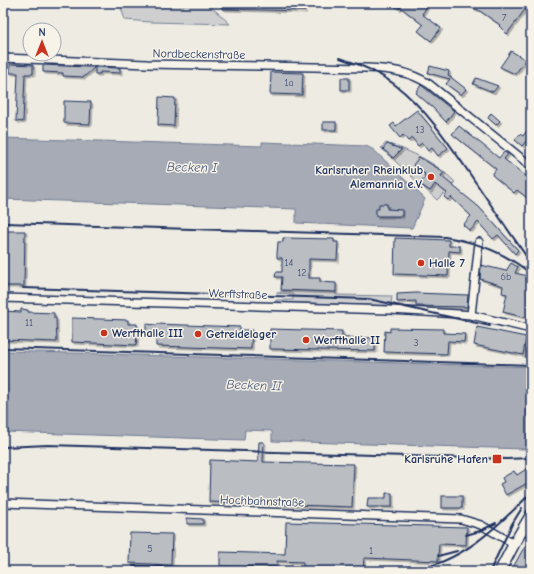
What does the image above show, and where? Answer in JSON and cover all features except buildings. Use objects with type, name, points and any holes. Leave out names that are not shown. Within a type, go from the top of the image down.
[{"type":"main road","points":[[500,571],[530,518]]},
{"type":"street","name":"Nordbeckenstraße","points":[[3,58],[147,64],[366,68],[396,70],[413,75],[429,84],[531,166]]},
{"type":"street","points":[[471,315],[479,242]]},
{"type":"street","name":"Werftstraße","points":[[3,298],[390,310],[471,315],[531,329]]},
{"type":"street","name":"Hochbahnstraße","points":[[3,503],[461,519],[481,525],[514,544]]},
{"type":"shaded area","points":[[207,3],[230,24],[125,20],[120,4]]},
{"type":"shaded area","name":"Karlsruher Rheinklub Alemannia e.V.","points":[[386,143],[423,158],[440,169],[455,182],[437,200],[381,148]]},
{"type":"shaded area","points":[[294,290],[336,292],[336,295],[392,296],[391,306],[276,302],[276,300],[293,300],[293,294],[276,293]]},
{"type":"water","name":"Becken I","points":[[3,138],[262,146],[262,142],[366,146],[374,150],[425,199],[412,228],[296,223],[296,209],[3,199]]},
{"type":"water","name":"Becken II","points":[[3,351],[531,367],[531,446],[525,446],[525,449],[272,441],[272,431],[245,430],[244,440],[3,432]]},
{"type":"railway","points":[[340,58],[375,72],[394,84],[418,105],[448,142],[531,263]]},
{"type":"railway","points":[[5,223],[445,237],[480,245],[501,254],[531,274]]},
{"type":"railway","points":[[23,288],[369,299],[490,326]]},
{"type":"railway","points":[[3,348],[531,365]]},
{"type":"railway","points":[[4,447],[48,445],[507,459],[531,458]]},
{"type":"railway","points":[[410,571],[428,567],[461,552],[491,531],[531,493]]},
{"type":"railway","points":[[490,571],[512,524],[522,508]]},
{"type":"railway","points":[[466,535],[480,531],[496,523]]},
{"type":"railway","points":[[438,556],[457,551]]},
{"type":"railway","points":[[133,566],[228,568],[248,571]]},
{"type":"place","name":"Karlsruher Rheinklub Alemannia e.V.","points":[[431,177]]},
{"type":"place","name":"Halle 7","points":[[421,263]]},
{"type":"place","name":"Werfthalle III","points":[[104,333]]},
{"type":"place","name":"Getreidelager","points":[[198,334]]},
{"type":"place","name":"Werfthalle II","points":[[306,340]]},
{"type":"place","name":"Karlsruhe Hafen","points":[[497,459]]}]
